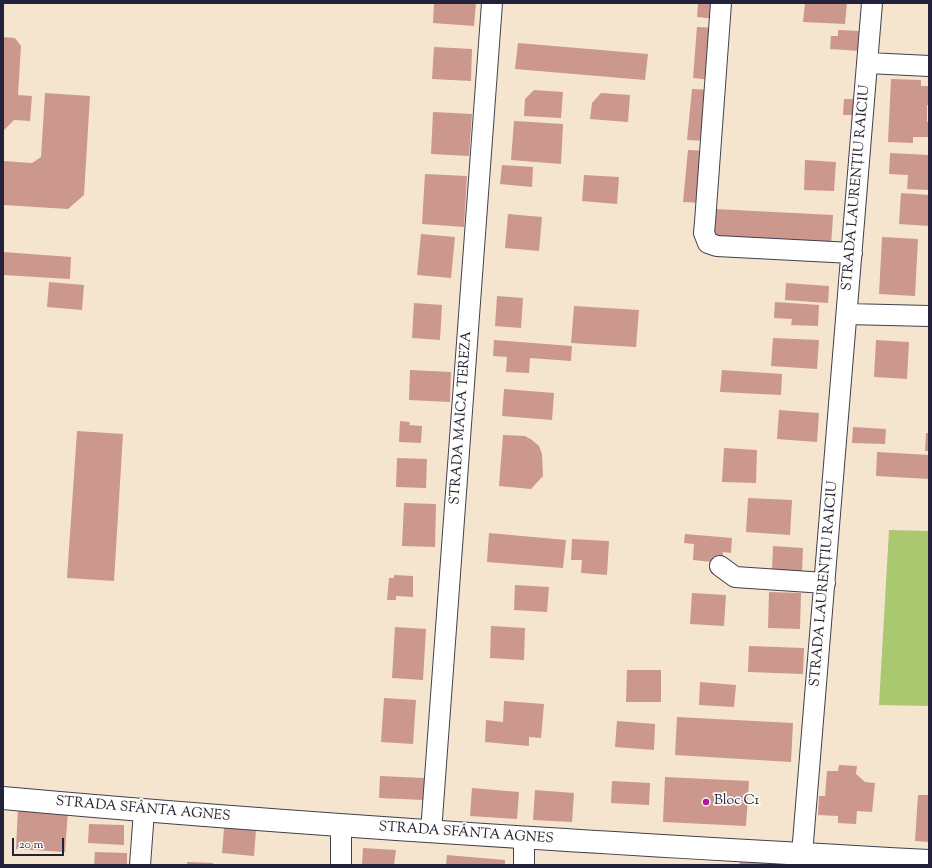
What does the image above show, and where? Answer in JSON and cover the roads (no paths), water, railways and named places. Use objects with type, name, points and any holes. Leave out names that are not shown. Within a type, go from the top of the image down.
[{"type":"street","name":"STRADA MAICA TEREZA","points":[[431,832],[492,3]]},
{"type":"street","points":[[721,3],[704,222],[704,233],[708,243],[717,246],[852,252]]},
{"type":"street","name":"STRADA LAURENȚIU RAICIU","points":[[792,857],[825,583],[872,3]]},
{"type":"street","points":[[868,63],[929,66]]},
{"type":"street","points":[[847,314],[929,316]]},
{"type":"street","points":[[720,566],[735,577],[825,583]]},
{"type":"street","name":"STRADA SFÂNTA AGNES","points":[[3,798],[144,811],[341,826],[792,857],[929,861]]},
{"type":"street","points":[[140,865],[144,811]]},
{"type":"street","points":[[341,826],[341,865]]},
{"type":"street","points":[[524,838],[524,865]]},
{"type":"place","name":"Bloc C1","points":[[706,802]]}]
